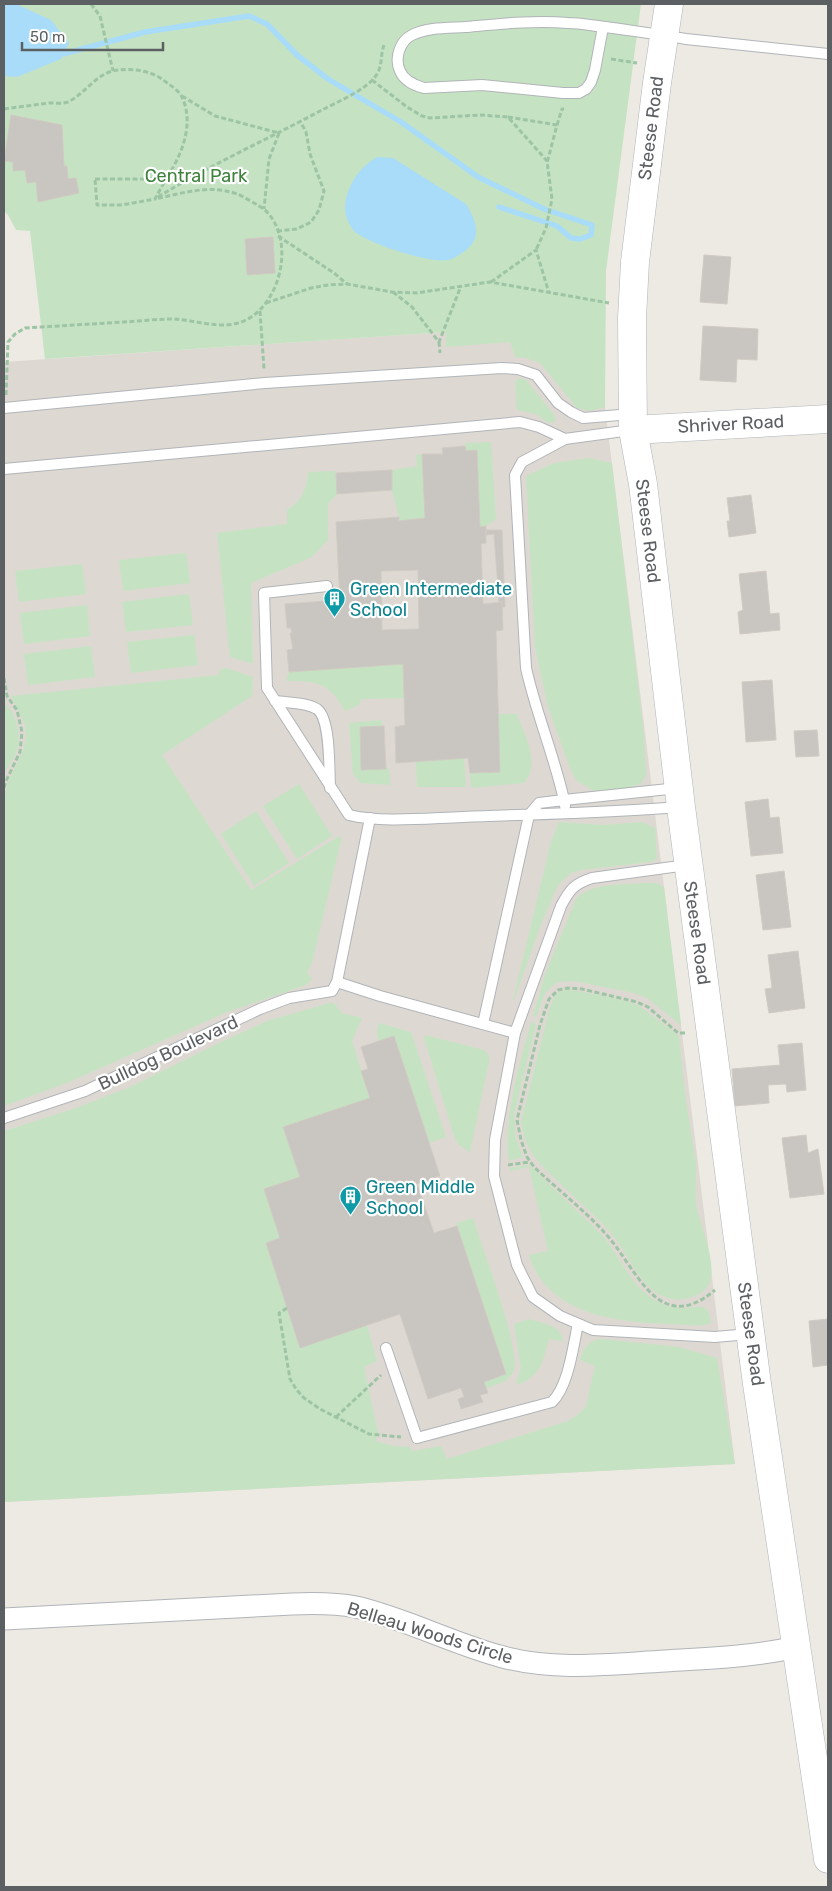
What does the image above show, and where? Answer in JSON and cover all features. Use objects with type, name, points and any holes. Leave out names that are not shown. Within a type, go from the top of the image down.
[{"type":"street","name":"Steese Road","points":[[669,4],[635,262],[632,318],[633,422],[643,484],[688,865],[751,1334],[828,1859]]},
{"type":"street","name":"Shriver Road","points":[[633,422],[828,419]]},
{"type":"street","name":"Belleau Woods Circle","points":[[4,1619],[326,1603],[376,1612],[505,1657],[551,1665],[632,1663],[731,1657],[769,1653],[796,1647]]},
{"type":"lane","points":[[603,27],[591,82],[586,89],[579,93],[482,85],[424,88],[415,86],[406,80],[400,72],[398,62],[399,50],[404,40],[412,35],[425,31],[516,22],[569,22],[828,54]]},
{"type":"lane","points":[[5,408],[265,383],[510,368],[536,375],[558,403],[583,418],[633,422]]},
{"type":"lane","points":[[4,469],[520,422],[540,427],[565,439]]},
{"type":"lane","points":[[566,814],[560,780],[532,694],[526,668],[515,475],[522,462],[565,439],[633,422]]},
{"type":"lane","points":[[327,586],[264,593],[267,688],[330,789],[349,815],[370,818],[566,814],[680,797]]},
{"type":"lane","points":[[275,701],[308,706],[321,713],[327,729],[330,789]]},
{"type":"lane","points":[[483,1024],[534,815],[539,802],[680,797]]},
{"type":"lane","points":[[370,818],[334,987],[515,1033]]},
{"type":"lane","points":[[688,865],[592,878],[578,883],[569,891],[515,1033],[495,1140],[494,1176],[517,1265],[533,1298],[560,1316],[593,1330],[715,1337],[751,1334]]},
{"type":"lane","name":"Bulldog Boulevard","points":[[4,1118],[85,1091],[260,1009],[289,998],[334,987]]},
{"type":"lane","points":[[386,1348],[417,1438],[552,1402],[558,1396],[563,1386],[578,1324]]},
{"type":"path","points":[[91,4],[100,16],[113,71]]},
{"type":"path","points":[[4,109],[66,103],[79,96],[102,75],[113,71],[136,70],[154,74],[182,96],[215,116],[280,133]]},
{"type":"path","points":[[372,80],[408,107],[422,116],[430,118],[480,115],[508,117],[557,125],[547,164]]},
{"type":"path","points":[[155,199],[182,182],[280,133],[361,88]]},
{"type":"path","points":[[155,199],[177,162],[186,134],[186,116],[182,96]]},
{"type":"path","points":[[490,282],[536,250],[550,215],[552,199],[546,161],[508,117]]},
{"type":"path","points":[[277,232],[298,229],[311,222],[318,210],[324,191],[310,154],[306,132],[300,121]]},
{"type":"path","points":[[264,209],[269,159],[280,133]]},
{"type":"path","points":[[171,172],[182,182]]},
{"type":"path","points":[[5,408],[8,342],[15,334],[25,328],[174,319],[205,325],[227,324],[247,320],[260,310],[265,303],[277,284],[281,267],[281,248],[274,224],[264,209],[238,195],[208,189],[122,205],[97,205],[95,180],[166,179]]},
{"type":"path","points":[[278,236],[348,284]]},
{"type":"path","points":[[536,250],[549,293]]},
{"type":"path","points":[[265,303],[311,288],[328,285],[348,284],[392,292],[416,293],[490,282],[609,304]]},
{"type":"path","points":[[440,353],[439,342],[461,286]]},
{"type":"path","points":[[392,292],[412,307],[439,342]]},
{"type":"path","points":[[260,310],[265,383]]},
{"type":"path","points":[[4,678],[7,696],[17,710],[22,732],[20,752],[4,788]]},
{"type":"path","points":[[685,1033],[678,1033],[648,1007],[637,1002],[582,989],[568,988],[558,990],[549,999],[540,1025],[517,1120],[521,1140],[530,1162],[606,1233],[632,1271],[651,1294],[672,1305],[682,1305],[698,1302],[715,1290]]},
{"type":"path","points":[[494,1167],[530,1162]]},
{"type":"path","points":[[287,1308],[279,1313],[290,1379],[304,1398],[369,1434],[417,1438]]},
{"type":"path","points":[[336,1417],[392,1365]]},
{"type":"shaded area","points":[[605,321],[605,407],[735,1464],[4,1502],[4,362]]},
{"type":"green space","name":"Central Park","points":[[4,4],[641,4],[606,271],[605,407],[589,411],[577,408],[540,363],[526,358],[515,357],[510,342],[446,347],[446,332],[45,359],[30,231],[16,230],[4,211]]},
{"type":"green space","points":[[519,378],[526,380],[555,416],[556,419],[553,423],[547,422],[536,414],[517,410],[515,382]]},
{"type":"green space","points":[[491,442],[496,519],[486,526],[480,527],[465,443]]},
{"type":"green space","points":[[422,454],[425,518],[400,521],[392,490],[392,470],[417,466],[416,455]]},
{"type":"green space","points":[[588,458],[612,463],[644,736],[646,775],[641,783],[630,788],[596,792],[577,781],[572,773],[548,707],[535,647],[526,476],[554,463]]},
{"type":"green space","points":[[335,471],[337,494],[328,504],[328,540],[312,557],[251,583],[253,664],[230,657],[217,533],[287,524],[287,510],[303,494],[308,472]]},
{"type":"green space","points":[[186,553],[190,583],[123,591],[119,560]]},
{"type":"green space","points":[[82,564],[86,594],[19,602],[15,571]]},
{"type":"green space","points":[[189,594],[193,625],[126,632],[122,602]]},
{"type":"green space","points":[[87,605],[90,636],[24,644],[20,613]]},
{"type":"green space","points":[[194,635],[198,665],[131,673],[127,642]]},
{"type":"green space","points":[[91,646],[95,677],[28,685],[24,654]]},
{"type":"green space","points":[[403,664],[404,698],[361,699],[359,705],[345,711],[333,694],[321,685],[286,681],[289,672]]},
{"type":"green space","points":[[226,668],[253,677],[252,696],[162,755],[251,890],[342,836],[312,963],[307,973],[312,979],[306,985],[227,1012],[69,1082],[4,1106],[4,805],[7,784],[23,751],[26,738],[25,724],[11,696],[219,675],[219,670]]},
{"type":"green space","points":[[4,689],[6,705],[13,713],[18,729],[19,743],[15,756],[4,773]]},
{"type":"green space","points":[[498,714],[517,714],[530,749],[531,767],[529,775],[524,783],[471,788],[470,773],[500,772]]},
{"type":"green space","points":[[382,720],[382,726],[360,728],[361,769],[386,769],[386,766],[389,769],[390,785],[360,783],[353,774],[349,723]]},
{"type":"green space","points":[[464,758],[466,787],[417,787],[416,762]]},
{"type":"green space","points":[[299,784],[332,836],[297,859],[263,806]]},
{"type":"green space","points":[[256,811],[289,863],[254,886],[221,834]]},
{"type":"green space","points":[[559,822],[603,825],[642,822],[655,828],[657,859],[650,862],[581,870],[571,873],[558,885],[541,924],[513,1000],[551,842]]},
{"type":"green space","points":[[656,883],[664,887],[681,1025],[647,998],[634,993],[574,981],[558,982],[551,987],[545,993],[536,1017],[533,1016],[545,975],[576,899],[590,890],[599,887]]},
{"type":"green space","points":[[565,989],[610,997],[638,1005],[679,1036],[686,1101],[696,1164],[696,1204],[709,1250],[712,1269],[709,1284],[698,1295],[673,1299],[661,1296],[651,1288],[633,1266],[610,1232],[538,1162],[527,1145],[521,1122],[550,1007],[555,995]]},
{"type":"green space","points":[[333,1002],[342,1013],[362,1018],[352,1041],[370,1098],[283,1127],[300,1177],[280,1238],[266,1243],[300,1347],[367,1325],[377,1361],[364,1367],[378,1433],[375,1441],[394,1446],[410,1447],[412,1451],[441,1446],[447,1459],[568,1421],[580,1413],[586,1406],[595,1366],[580,1360],[585,1348],[590,1343],[602,1339],[679,1347],[717,1358],[735,1464],[4,1502],[4,1131],[73,1109],[128,1088],[267,1021]]},
{"type":"green space","points":[[531,1022],[536,1024],[514,1114],[516,1139],[523,1157],[509,1161],[508,1128],[510,1110]]},
{"type":"green space","points":[[379,1023],[411,1032],[446,1137],[429,1143],[394,1036],[378,1041],[377,1031]]},
{"type":"green space","points":[[425,1035],[484,1050],[489,1056],[470,1152],[459,1145],[455,1139],[424,1038]]},
{"type":"green space","points":[[529,1165],[601,1234],[633,1280],[649,1296],[661,1304],[673,1307],[705,1308],[709,1313],[711,1323],[691,1325],[649,1323],[607,1317],[568,1303],[551,1291],[538,1275],[529,1255],[548,1251],[529,1167],[510,1171],[510,1168]]},
{"type":"green space","points":[[473,1218],[506,1320],[515,1359],[514,1370],[509,1378],[486,1388],[484,1382],[506,1374],[457,1226],[457,1223]]},
{"type":"green space","points":[[529,1319],[555,1328],[559,1331],[563,1341],[549,1339],[540,1367],[531,1377],[517,1385],[521,1368],[514,1324]]},
{"type":"water","points":[[4,4],[16,4],[51,20],[69,43],[61,59],[17,77],[4,76]]},
{"type":"water","points":[[377,157],[393,158],[466,204],[473,216],[476,229],[476,235],[471,246],[452,259],[428,259],[385,247],[354,231],[346,214],[347,195],[358,173]]},
{"type":"building","points":[[11,115],[62,125],[64,166],[67,166],[68,179],[76,178],[79,193],[38,202],[36,182],[27,183],[25,170],[13,171],[13,162],[4,161]]},
{"type":"building","points":[[273,237],[275,273],[247,275],[245,239]]},
{"type":"building","points":[[704,255],[731,257],[727,304],[700,302]]},
{"type":"building","points":[[703,326],[758,329],[757,360],[737,359],[736,382],[700,380]]},
{"type":"building","name":"Green Intermediate School","points":[[465,446],[466,451],[477,450],[480,527],[486,526],[486,543],[481,544],[483,604],[502,602],[503,630],[496,631],[500,772],[470,773],[468,758],[396,763],[395,727],[405,725],[403,664],[289,672],[287,650],[293,649],[291,628],[287,628],[285,604],[340,600],[336,522],[399,517],[399,521],[425,518],[422,454],[443,454],[442,448]],"holes":[[[418,570],[419,629],[382,630],[381,571]]]},
{"type":"building","points":[[392,470],[392,490],[337,494],[336,473]]},
{"type":"building","points":[[751,495],[756,533],[729,537],[727,521],[730,521],[727,498]]},
{"type":"building","points":[[486,530],[502,530],[505,607],[502,607],[502,602],[499,602],[494,534],[486,535]]},
{"type":"building","points":[[766,571],[770,614],[779,613],[780,630],[740,634],[738,612],[743,610],[739,574]]},
{"type":"building","points":[[772,680],[776,740],[746,742],[742,682]]},
{"type":"building","points":[[384,726],[386,769],[361,770],[360,727]]},
{"type":"building","points":[[817,730],[819,756],[796,757],[794,731]]},
{"type":"building","points":[[768,799],[770,818],[779,817],[783,853],[751,856],[745,802]]},
{"type":"building","points":[[784,871],[791,927],[763,930],[756,875]]},
{"type":"building","points":[[798,951],[805,1008],[769,1013],[765,989],[772,988],[768,955]]},
{"type":"building","name":"Green Middle School","points":[[394,1036],[440,1176],[417,1184],[434,1233],[457,1226],[506,1374],[484,1382],[488,1393],[480,1395],[483,1402],[461,1409],[458,1399],[464,1397],[461,1388],[428,1399],[400,1314],[300,1348],[266,1243],[280,1238],[264,1189],[300,1177],[283,1127],[370,1098],[361,1071],[368,1069],[361,1047]]},
{"type":"building","points":[[802,1043],[806,1090],[787,1092],[786,1084],[768,1085],[769,1103],[735,1106],[732,1069],[780,1065],[778,1045]]},
{"type":"building","points":[[806,1135],[808,1153],[818,1149],[824,1194],[790,1198],[782,1138]]},
{"type":"building","points":[[828,1319],[828,1365],[813,1367],[809,1321]]},
{"type":"waterway","points":[[63,54],[145,32],[249,16],[267,24],[297,55],[328,79],[401,122],[478,177],[544,209],[592,225],[591,235],[580,239],[571,238],[557,226],[499,207]]},
{"type":"place","name":"Green Intermediate School","points":[[334,618]]},
{"type":"place","name":"Green Middle School","points":[[350,1216]]}]
